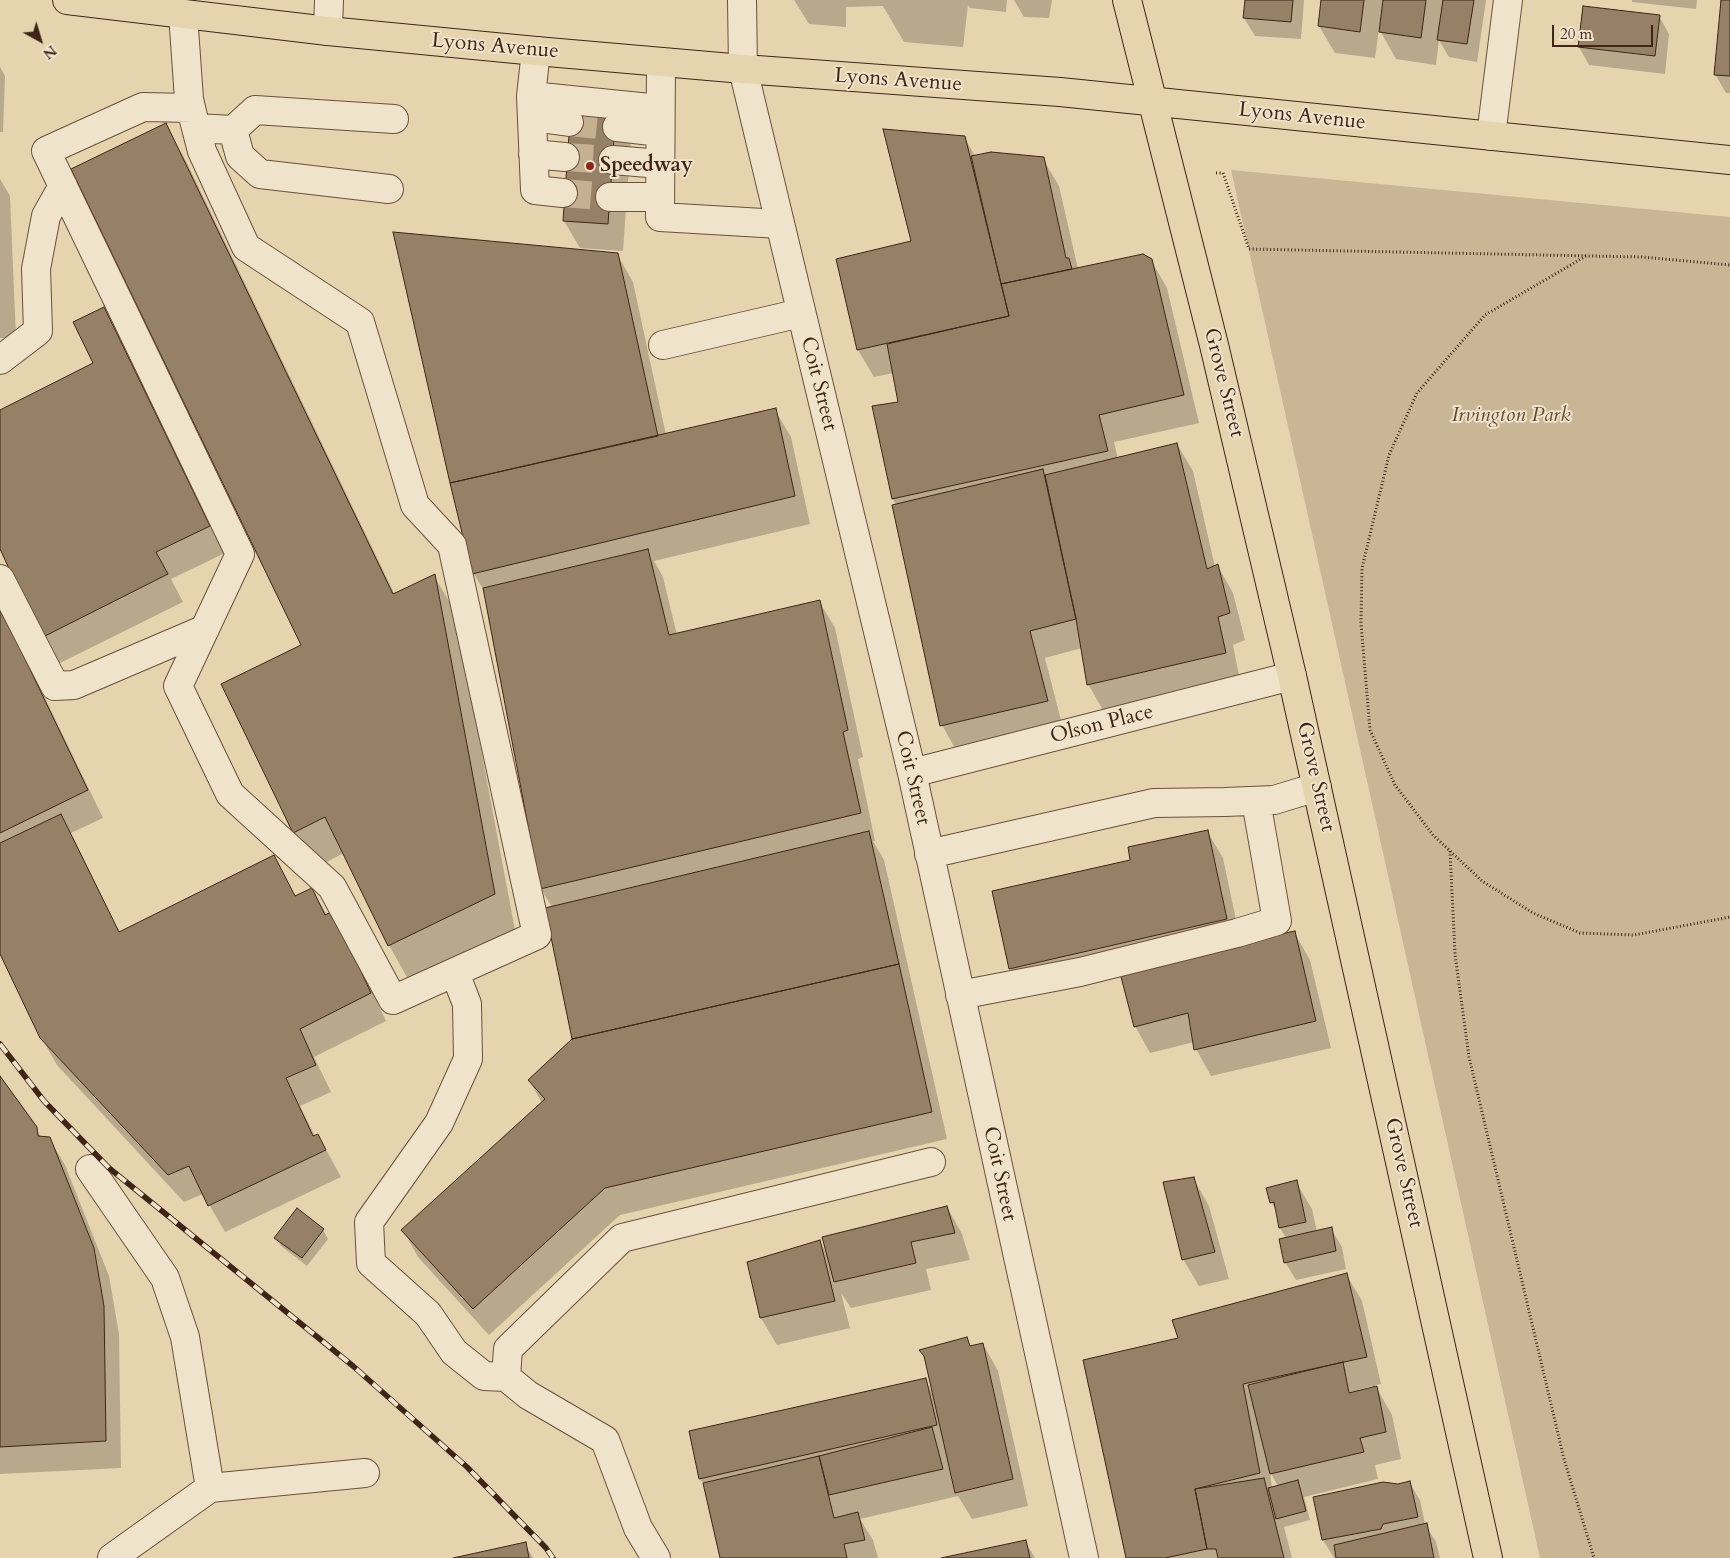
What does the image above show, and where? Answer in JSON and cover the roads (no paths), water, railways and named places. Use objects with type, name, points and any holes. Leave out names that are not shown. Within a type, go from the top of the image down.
[{"type":"main road","name":"Lyons Avenue","points":[[67,0],[328,30],[536,51],[743,70],[1060,92],[1730,160]]},
{"type":"main road","name":"Grove Street","points":[[1127,0],[1154,102],[1292,676],[1488,1558]]},
{"type":"street","points":[[328,30],[329,0]]},
{"type":"street","name":"Coit Street","points":[[742,0],[743,70],[912,774],[1084,1558]]},
{"type":"street","points":[[1491,136],[1508,0]]},
{"type":"street","points":[[183,14],[189,99],[194,118],[202,151],[246,247],[360,322],[415,505],[452,545],[537,935],[393,1000],[332,887],[230,794],[178,686],[240,554],[46,151],[143,107],[194,118],[233,130]]},
{"type":"street","points":[[536,51],[532,106],[535,190],[563,193]]},
{"type":"street","points":[[661,62],[660,217],[780,224]]},
{"type":"street","points":[[532,106],[660,120]]},
{"type":"street","points":[[532,106],[569,122]]},
{"type":"street","points":[[233,130],[254,110],[394,120]]},
{"type":"street","points":[[617,127],[660,120]]},
{"type":"street","points":[[233,130],[240,156],[260,174],[389,189]]},
{"type":"street","points":[[534,154],[566,157]]},
{"type":"street","points":[[613,160],[660,164]]},
{"type":"street","points":[[0,360],[38,331],[36,269],[46,216],[62,186]]},
{"type":"street","points":[[610,197],[660,197]]},
{"type":"street","points":[[663,345],[801,313]]},
{"type":"street","points":[[0,580],[55,686],[74,686],[205,629]]},
{"type":"street","name":"Olson Place","points":[[912,774],[1292,676]]},
{"type":"street","points":[[929,854],[1154,803],[1274,800],[1317,787]]},
{"type":"street","points":[[960,995],[1080,972],[1237,933],[1276,921],[1256,801]]},
{"type":"street","points":[[455,972],[467,1004],[468,1059],[439,1123],[369,1222],[371,1263],[428,1314],[454,1352],[484,1376],[506,1377],[528,1395],[605,1440],[638,1528],[656,1558]]},
{"type":"street","points":[[506,1377],[508,1349],[622,1238],[931,1162]]},
{"type":"street","points":[[90,1170],[165,1278],[185,1337],[210,1488]]},
{"type":"street","points":[[112,1558],[210,1488],[366,1473]]},
{"type":"tunnel","points":[[569,122],[617,127]]},
{"type":"tunnel","points":[[565,157],[613,160]]},
{"type":"tunnel","points":[[563,193],[610,197]]},
{"type":"railway","points":[[0,1044],[44,1101],[109,1168],[353,1366],[467,1467],[546,1548],[553,1558]]},
{"type":"place","name":"Speedway","points":[[590,166]]},
{"type":"park label","name":"Irvington Park","points":[[1511,416]]}]
